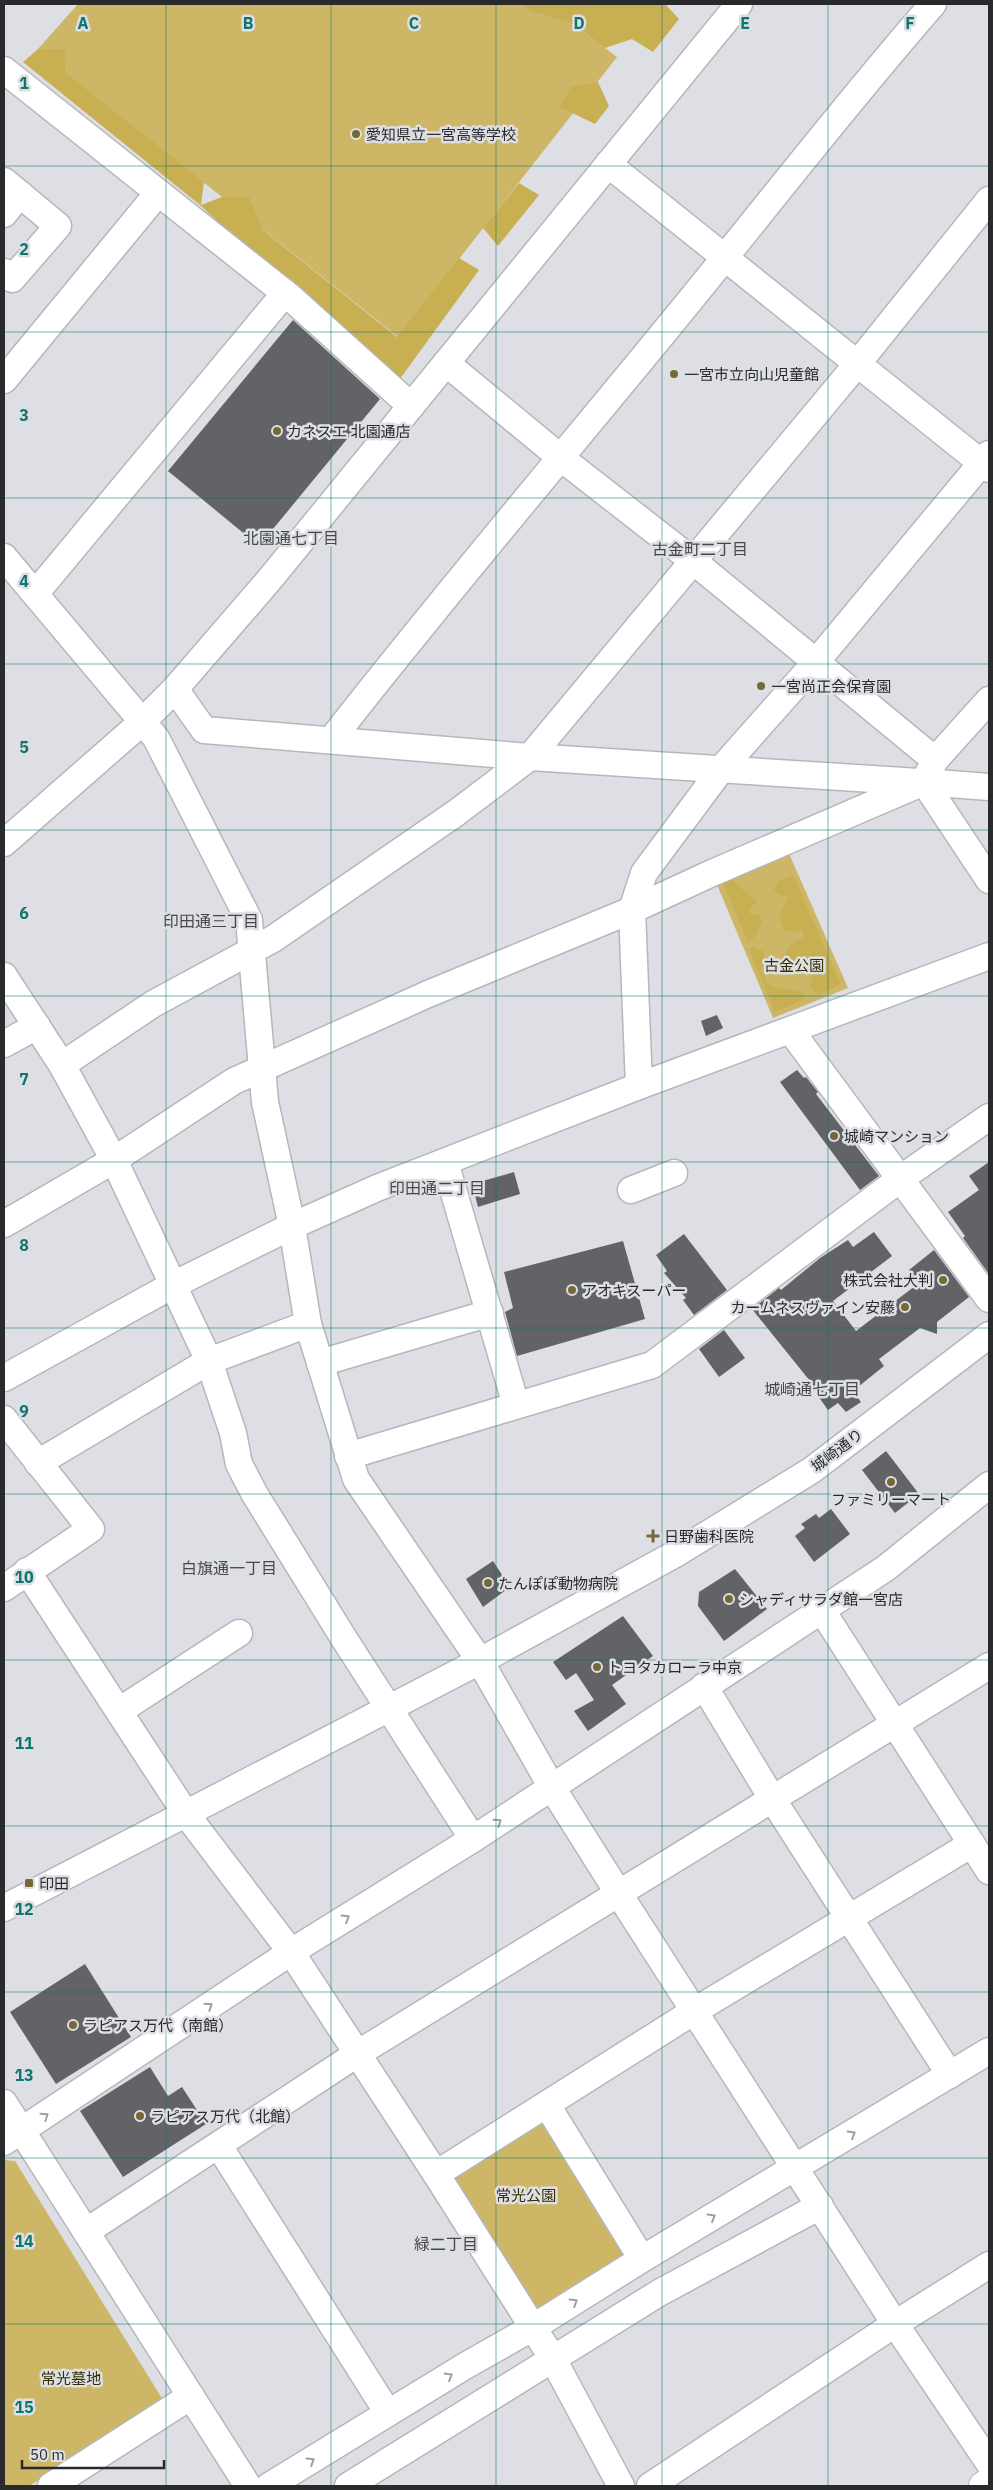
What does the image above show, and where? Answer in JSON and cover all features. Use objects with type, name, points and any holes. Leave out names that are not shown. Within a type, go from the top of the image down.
[{"type":"highway","points":[[983,2486],[989,2482]]},
{"type":"street","points":[[4,843],[142,722],[175,689],[270,579],[739,4]]},
{"type":"street","points":[[332,740],[399,654],[726,257],[880,64],[933,4]]},
{"type":"street","points":[[4,70],[285,293],[411,406]]},
{"type":"street","points":[[608,164],[858,363],[987,462],[816,662],[722,768],[644,873],[632,910],[639,1086]]},
{"type":"street","points":[[4,380],[158,193]]},
{"type":"street","points":[[4,272],[12,279],[58,226],[9,196]]},
{"type":"street","points":[[62,1065],[153,1004],[273,939],[456,812],[530,757],[692,560],[858,363],[989,200]]},
{"type":"street","points":[[34,594],[285,293]]},
{"type":"street","points":[[446,363],[561,458],[692,560],[816,662],[930,771],[989,880]]},
{"type":"street","points":[[8,572],[34,594],[156,738],[249,920],[266,1102],[292,1226],[308,1324],[356,1479],[480,1661],[551,1786],[619,1894],[696,2010],[895,2324],[989,2463]]},
{"type":"street","points":[[175,689],[204,730],[530,757],[722,768],[930,771],[989,787]]},
{"type":"street","points":[[4,1224],[114,1160],[234,1081],[428,994],[632,910],[930,771],[989,700]]},
{"type":"street","points":[[4,1378],[173,1285],[292,1226],[377,1188],[639,1086],[989,956]]},
{"type":"street","points":[[4,976],[62,1065],[114,1160],[209,1361],[233,1433],[239,1464],[295,1561],[473,1839]]},
{"type":"street","points":[[4,1044],[37,1026]]},
{"type":"street","points":[[791,1031],[989,1299]]},
{"type":"street","points":[[348,1456],[516,1404],[652,1365],[900,1180],[989,1117]]},
{"type":"street","points":[[445,1162],[516,1404]]},
{"type":"street","points":[[631,1190],[674,1173]]},
{"type":"street","points":[[320,1363],[490,1313]]},
{"type":"street","points":[[38,1463],[209,1361],[308,1324]]},
{"type":"street","name":"城崎通り","points":[[4,1908],[480,1661],[677,1553],[812,1470],[989,1335]]},
{"type":"street","points":[[4,1419],[91,1529],[4,1588]]},
{"type":"street","points":[[13,2136],[291,1952],[473,1839],[551,1786],[886,1568],[989,1485]]},
{"type":"street","points":[[27,1571],[186,1814],[291,1952],[436,2174],[553,2359],[621,2486]]},
{"type":"street","points":[[821,1609],[989,1871]]},
{"type":"street","points":[[119,1710],[239,1633]]},
{"type":"street","points":[[87,2231],[220,2146],[357,2054],[989,1666]]},
{"type":"street","points":[[704,1686],[773,1800],[950,2075]]},
{"type":"street","points":[[436,2174],[696,2010],[972,1844]]},
{"type":"street","points":[[269,2486],[989,2051]]},
{"type":"street","points":[[4,2103],[13,2136],[87,2231],[248,2486]]},
{"type":"street","points":[[547,2105],[642,2259]]},
{"type":"street","points":[[220,2146],[388,2413]]},
{"type":"street","points":[[348,2486],[659,2293],[820,2206]]},
{"type":"street","points":[[650,2486],[895,2324],[989,2265]]},
{"type":"street","points":[[51,2486],[191,2396]]},
{"type":"green space","name":"愛知県立一宮高等学校","points":[[78,4],[547,4],[617,57],[398,337],[37,50]]},
{"type":"green space","points":[[520,4],[665,4],[679,19],[653,52],[632,39],[605,48],[572,23],[534,12]]},
{"type":"green space","points":[[66,49],[65,72],[204,182],[201,205],[222,197],[249,197],[263,230],[397,337],[459,258],[479,270],[397,383],[392,384],[200,205],[23,62],[37,50]]},
{"type":"green space","points":[[598,82],[609,106],[595,124],[560,107],[571,87]]},
{"type":"green space","points":[[519,183],[539,195],[498,246],[483,228]]},
{"type":"green space","name":"古金公園","points":[[787,849],[848,988],[773,1018],[715,880]]},
{"type":"green space","points":[[793,875],[841,984],[819,994],[813,991],[809,984],[813,979],[810,975],[789,969],[782,960],[790,946],[803,938],[803,930],[794,932],[784,929],[780,915],[788,896],[780,895],[774,890],[779,881]]},
{"type":"green space","points":[[732,877],[736,884],[757,902],[750,908],[750,914],[759,915],[762,921],[755,936],[748,943],[723,882]]},
{"type":"green space","points":[[753,947],[763,951],[765,961],[760,971],[766,976],[764,980],[767,983],[772,986],[803,993],[805,999],[775,1012],[749,949]]},
{"type":"green space","name":"常光公園","points":[[544,2117],[629,2252],[536,2314],[446,2177]]},
{"type":"green space","name":"常光墓地","points":[[4,2160],[15,2161],[163,2400],[29,2486],[4,2486]]},
{"type":"building","name":"カネスエ 北園通店","points":[[293,320],[380,399],[259,546],[168,471]]},
{"type":"building","points":[[717,1015],[723,1028],[706,1036],[701,1021]]},
{"type":"building","name":"城崎マンション","points":[[797,1070],[804,1078],[806,1077],[818,1092],[816,1094],[879,1176],[860,1190],[780,1082]]},
{"type":"building","points":[[989,1162],[989,1274],[963,1238],[965,1236],[948,1212],[979,1190],[969,1176]]},
{"type":"building","points":[[514,1172],[520,1194],[478,1207],[472,1184]]},
{"type":"building","points":[[874,1232],[892,1256],[833,1301],[856,1331],[919,1283],[909,1270],[934,1250],[969,1297],[937,1322],[937,1334],[920,1328],[879,1359],[884,1366],[853,1391],[861,1402],[846,1412],[838,1403],[828,1410],[808,1382],[810,1381],[752,1309],[779,1288],[781,1290],[820,1258],[848,1240],[853,1247]]},
{"type":"building","points":[[684,1234],[727,1290],[694,1315],[683,1300],[686,1298],[664,1273],[667,1271],[656,1255]]},
{"type":"building","name":"アオキスーパー","points":[[623,1241],[645,1319],[517,1356],[505,1312],[513,1308],[504,1272]]},
{"type":"building","points":[[724,1330],[745,1358],[719,1377],[699,1349]]},
{"type":"building","name":"ファミリーマート","points":[[886,1451],[919,1494],[895,1513],[862,1470]]},
{"type":"building","points":[[831,1509],[850,1534],[814,1562],[795,1536],[805,1528],[801,1524],[816,1514],[819,1518]]},
{"type":"building","name":"たんぽぽ動物病院","points":[[493,1561],[510,1587],[483,1607],[466,1579]]},
{"type":"building","name":"シャディサラダ館一宮店","points":[[735,1569],[767,1609],[724,1641],[698,1606],[699,1592]]},
{"type":"building","name":"トヨタカローラ中京","points":[[623,1616],[653,1656],[612,1685],[626,1704],[588,1731],[574,1711],[594,1700],[576,1673],[566,1680],[553,1662]]},
{"type":"building","points":[[85,1964],[131,2037],[56,2084],[10,2012]]},
{"type":"building","points":[[150,2067],[168,2096],[182,2087],[206,2124],[123,2177],[80,2111]]},
{"type":"place","name":"愛知県立一宮高等学校","points":[[356,134]]},
{"type":"place","name":"一宮市立向山児童館","points":[[674,374]]},
{"type":"place","name":"カネスエ 北園通店","points":[[277,431]]},
{"type":"place","name":"一宮尚正会保育園","points":[[761,686]]},
{"type":"place","name":"城崎マンション","points":[[834,1136]]},
{"type":"place","name":"株式会社大判","points":[[943,1280]]},
{"type":"place","name":"アオキスーパー","points":[[572,1290]]},
{"type":"place","name":"カームネスヴァイン安藤","points":[[905,1307]]},
{"type":"place","name":"ファミリーマート","points":[[891,1482]]},
{"type":"place","name":"日野歯科医院","points":[[653,1536]]},
{"type":"place","name":"たんぽぽ動物病院","points":[[488,1583]]},
{"type":"place","name":"シャディサラダ館一宮店","points":[[729,1599]]},
{"type":"place","name":"トヨタカローラ中京","points":[[597,1667]]},
{"type":"place","name":"印田","points":[[29,1883]]},
{"type":"place","name":"ラピアス万代（南館）","points":[[73,2025]]},
{"type":"place","name":"ラピアス万代（北館）","points":[[140,2116]]},
{"type":"district","name":"北園通七丁目","points":[[291,538]]},
{"type":"district","name":"古金町二丁目","points":[[700,549]]},
{"type":"district","name":"印田通三丁目","points":[[211,921]]},
{"type":"district","name":"印田通二丁目","points":[[437,1188]]},
{"type":"district","name":"城崎通七丁目","points":[[812,1389]]},
{"type":"district","name":"白旗通一丁目","points":[[229,1568]]},
{"type":"district","name":"緑二丁目","points":[[446,2244]]}]
